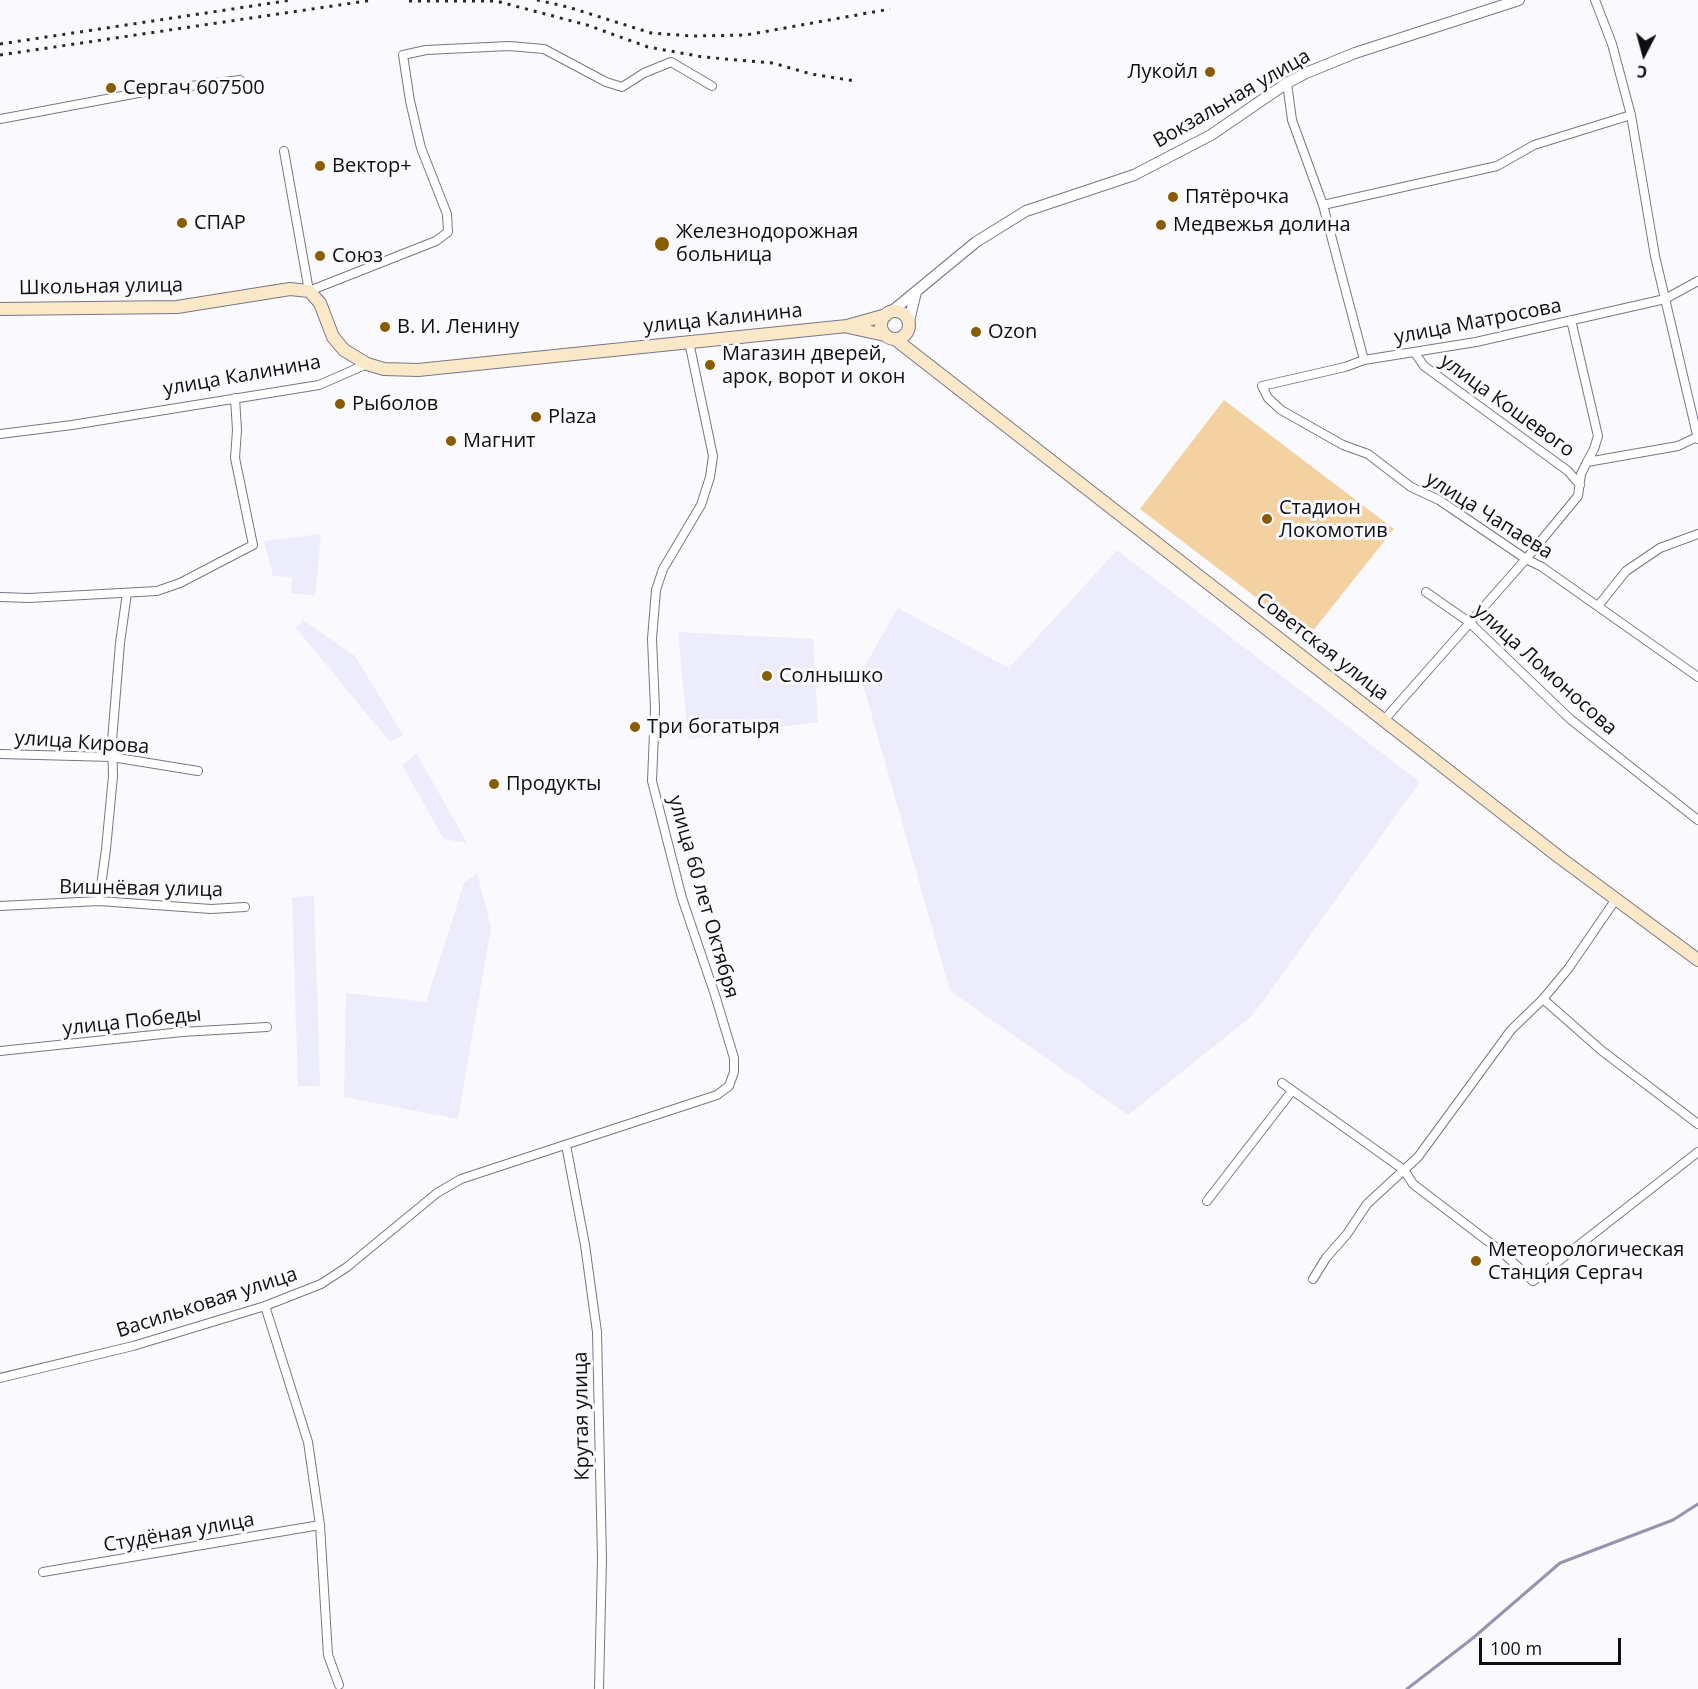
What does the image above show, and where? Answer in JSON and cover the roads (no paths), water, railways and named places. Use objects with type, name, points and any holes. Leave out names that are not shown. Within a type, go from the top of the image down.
[{"type":"main road","name":"Школьная улица","points":[[0,309],[177,307],[290,289],[309,291]]},
{"type":"main road","points":[[309,291],[320,303],[333,337],[344,350],[367,364]]},
{"type":"main road","points":[[902,313],[908,326],[905,336],[890,337],[847,326],[888,314],[902,313]]},
{"type":"main road","points":[[888,314],[881,325],[890,337]]},
{"type":"main road","name":"улица Калинина","points":[[367,364],[384,369],[418,370],[847,326]]},
{"type":"main road","name":"Советская улица","points":[[908,326],[923,363]]},
{"type":"main road","name":"Советская улица","points":[[890,337],[1616,900],[1698,960]]},
{"type":"street","name":"Вокзальная улица","points":[[888,314],[976,242],[1026,211],[1134,174],[1211,135],[1287,83],[1306,73],[1355,53],[1519,0]]},
{"type":"street","points":[[1587,462],[1678,446],[1698,438],[1655,256],[1631,115],[1612,44],[1595,0]]},
{"type":"street","points":[[284,152],[309,291],[436,241],[448,232],[447,214],[421,148],[410,101],[404,55],[426,50],[509,46],[544,49],[606,82],[622,87],[644,73],[671,62],[712,86]]},
{"type":"street","points":[[0,118],[148,91],[240,80]]},
{"type":"street","points":[[1287,83],[1292,120],[1323,205],[1364,360]]},
{"type":"street","points":[[1323,205],[1497,165],[1534,145],[1631,115]]},
{"type":"street","name":"улица Матросова","points":[[1262,386],[1345,367],[1364,360],[1476,342],[1665,299],[1698,281]]},
{"type":"street","points":[[908,326],[916,291]]},
{"type":"street","points":[[1384,720],[1526,559],[1578,496],[1581,474],[1594,449],[1598,435],[1571,320]]},
{"type":"street","name":"улица 60 лет Октября","points":[[566,1145],[717,1095],[729,1086],[734,1072],[734,1058],[682,898],[652,781],[655,709],[652,639],[656,590],[663,569],[701,506],[710,477],[713,456],[689,342]]},
{"type":"street","name":"улица Кошевого","points":[[1415,353],[1424,366],[1568,471],[1580,485]]},
{"type":"street","name":"улица Калинина","points":[[0,434],[72,425],[320,385],[367,364]]},
{"type":"street","name":"улица Чапаева","points":[[1262,386],[1268,398],[1281,410],[1343,445],[1368,454],[1411,488],[1439,500],[1526,559],[1542,567],[1698,677]]},
{"type":"street","points":[[0,597],[29,598],[157,591],[180,583],[253,545],[235,458],[237,430],[235,398]]},
{"type":"street","points":[[1598,606],[1626,571],[1660,548],[1698,534]]},
{"type":"street","name":"улица Ломоносова","points":[[1426,592],[1469,622],[1570,719],[1698,820]]},
{"type":"street","points":[[99,901],[106,849],[120,643],[127,593]]},
{"type":"street","name":"улица Кирова","points":[[0,754],[112,757],[198,771]]},
{"type":"street","points":[[1313,1279],[1367,1204],[1418,1157],[1434,1138],[1455,1105],[1511,1030],[1543,999],[1568,969],[1616,900]]},
{"type":"street","name":"Вишнёвая улица","points":[[0,906],[99,901],[211,909],[245,907]]},
{"type":"street","points":[[1543,999],[1601,1050],[1698,1124]]},
{"type":"street","name":"улица Победы","points":[[0,1052],[182,1032],[267,1027]]},
{"type":"street","points":[[1282,1083],[1404,1170],[1413,1184],[1502,1252],[1533,1281],[1698,1152]]},
{"type":"street","points":[[1207,1202],[1292,1091]]},
{"type":"street","name":"Васильковая улица","points":[[0,1378],[133,1346],[265,1306],[321,1284],[347,1267],[437,1193],[462,1179],[566,1145]]},
{"type":"street","name":"Крутая улица","points":[[566,1145],[585,1245],[597,1332],[602,1559],[599,1689]]},
{"type":"street","points":[[265,1306],[308,1442],[320,1525],[328,1655],[339,1685]]},
{"type":"street","name":"Студёная улица","points":[[43,1572],[320,1525]]},
{"type":"waterway","points":[[1407,1689],[1473,1638],[1560,1563],[1673,1520],[1698,1504]]},
{"type":"railway","points":[[0,44],[292,0]]},
{"type":"railway","points":[[0,55],[373,0]]},
{"type":"railway","points":[[537,0],[568,7],[651,33],[692,36],[746,35],[890,9]]},
{"type":"railway","points":[[409,1],[496,1],[587,25],[648,47],[703,57],[773,63],[811,74],[855,81]]},
{"type":"place","name":"Лукойл","points":[[1210,72]]},
{"type":"place","name":"Сергач 607500","points":[[111,88]]},
{"type":"place","name":"Вектор+","points":[[320,166]]},
{"type":"place","name":"Пятёрочка","points":[[1173,197]]},
{"type":"place","name":"СПАР","points":[[182,223]]},
{"type":"place","name":"Медвежья долина","points":[[1161,225]]},
{"type":"place","name":"Железнодорожная больница","points":[[662,244]]},
{"type":"place","name":"Союз","points":[[320,256]]},
{"type":"place","name":"В. И. Ленину","points":[[385,327]]},
{"type":"place","name":"Ozon","points":[[976,332]]},
{"type":"place","name":"Магазин дверей, арок, ворот и окон","points":[[710,365]]},
{"type":"place","name":"Рыболов","points":[[340,404]]},
{"type":"place","name":"Plaza","points":[[536,417]]},
{"type":"place","name":"Магнит","points":[[451,441]]},
{"type":"place","name":"Стадион Локомотив","points":[[1267,519]]},
{"type":"place","name":"Солнышко","points":[[767,676]]},
{"type":"place","name":"Три богатыря","points":[[635,727]]},
{"type":"place","name":"Продукты","points":[[494,784]]},
{"type":"place","name":"Метеорологическая Станция Сергач","points":[[1476,1261]]}]
